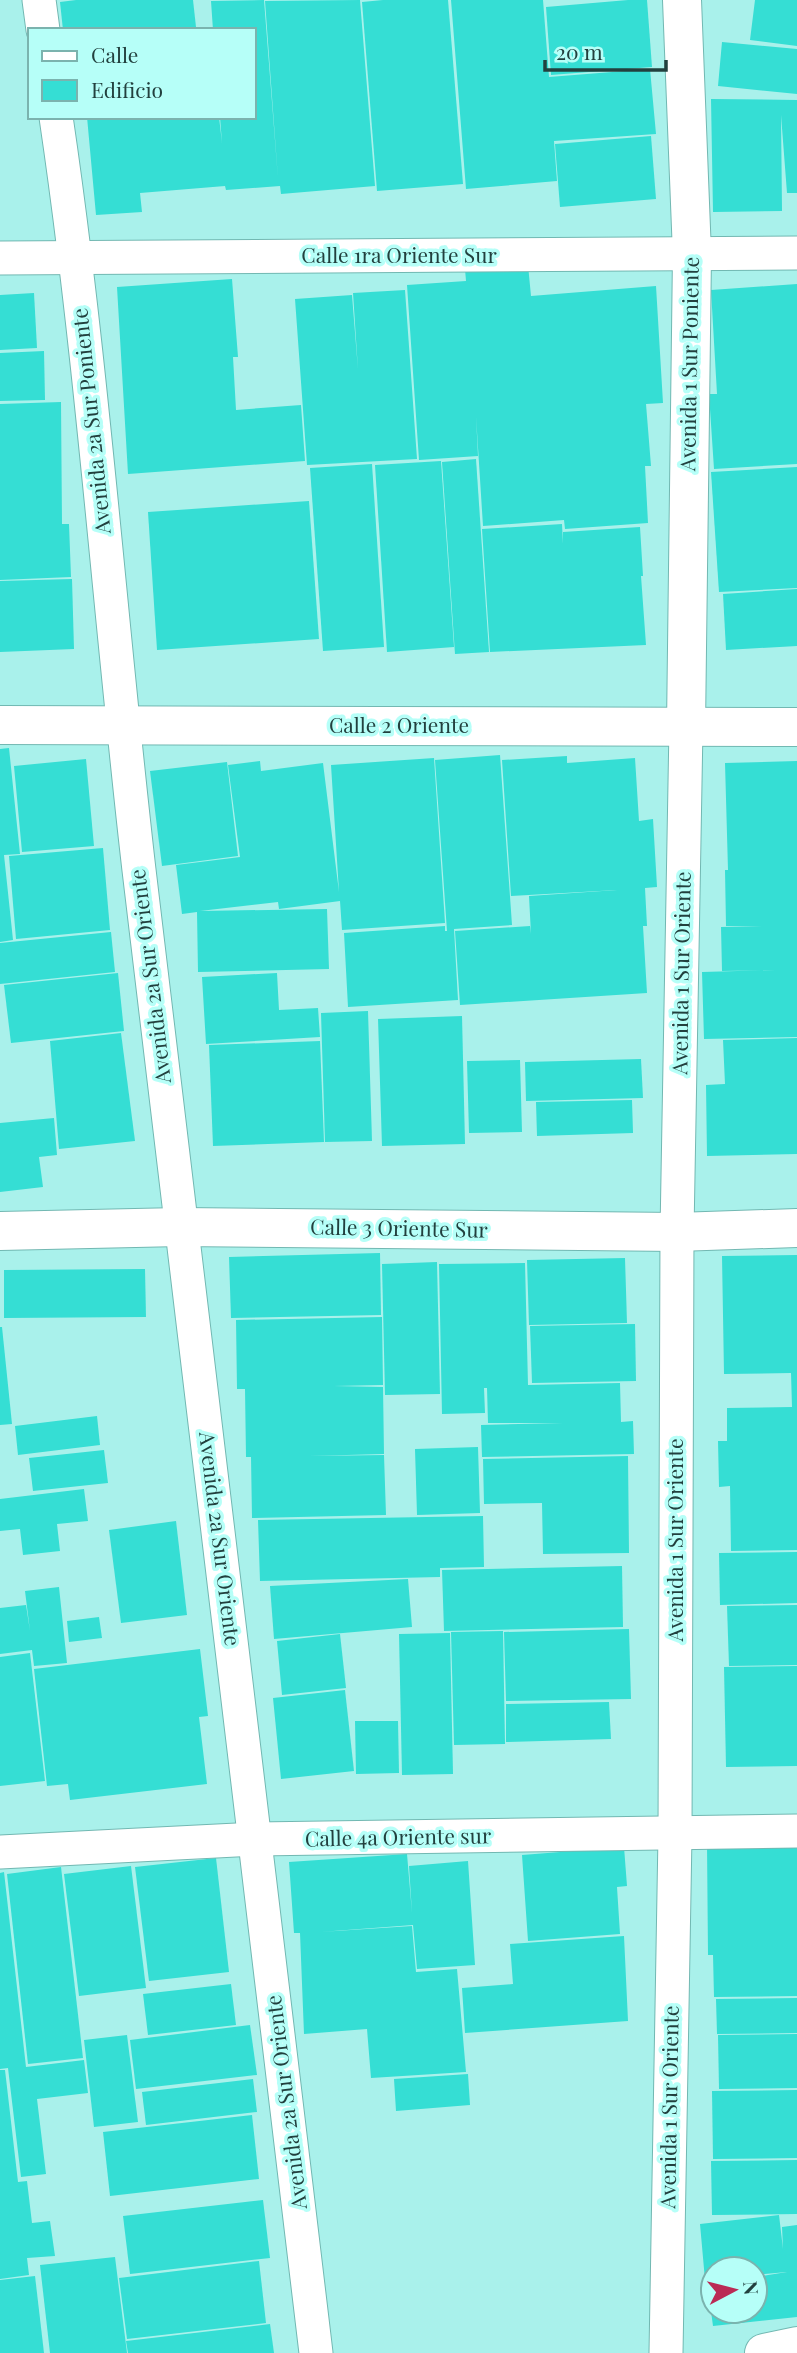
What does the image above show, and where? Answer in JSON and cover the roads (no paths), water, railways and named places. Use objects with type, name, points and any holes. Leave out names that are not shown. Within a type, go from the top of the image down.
[{"type":"main road","name":"Avenida 1 Sur Poniente","points":[[682,0],[692,254],[686,727]]},
{"type":"main road","name":"Calle 2 Oriente","points":[[0,725],[797,727]]},
{"type":"main road","name":"Calle 3 Oriente Sur","points":[[0,1231],[180,1227],[677,1232],[797,1228]]},
{"type":"main road","points":[[764,2353],[797,2346]]},
{"type":"street","points":[[39,0],[43,28]]},
{"type":"street","name":"Avenida 2a Sur Poniente","points":[[56,119],[76,257],[122,725]]},
{"type":"street","name":"Calle 1ra Oriente Sur","points":[[0,258],[797,253]]},
{"type":"street","name":"Avenida 2a Sur Oriente","points":[[122,725],[180,1227],[257,1839],[316,2353]]},
{"type":"street","name":"Avenida 1 Sur Oriente","points":[[666,2353],[675,1835],[677,1232],[686,727]]},
{"type":"street","name":"Calle 4a Oriente sur","points":[[0,1852],[257,1839],[675,1835],[797,1831]]}]
